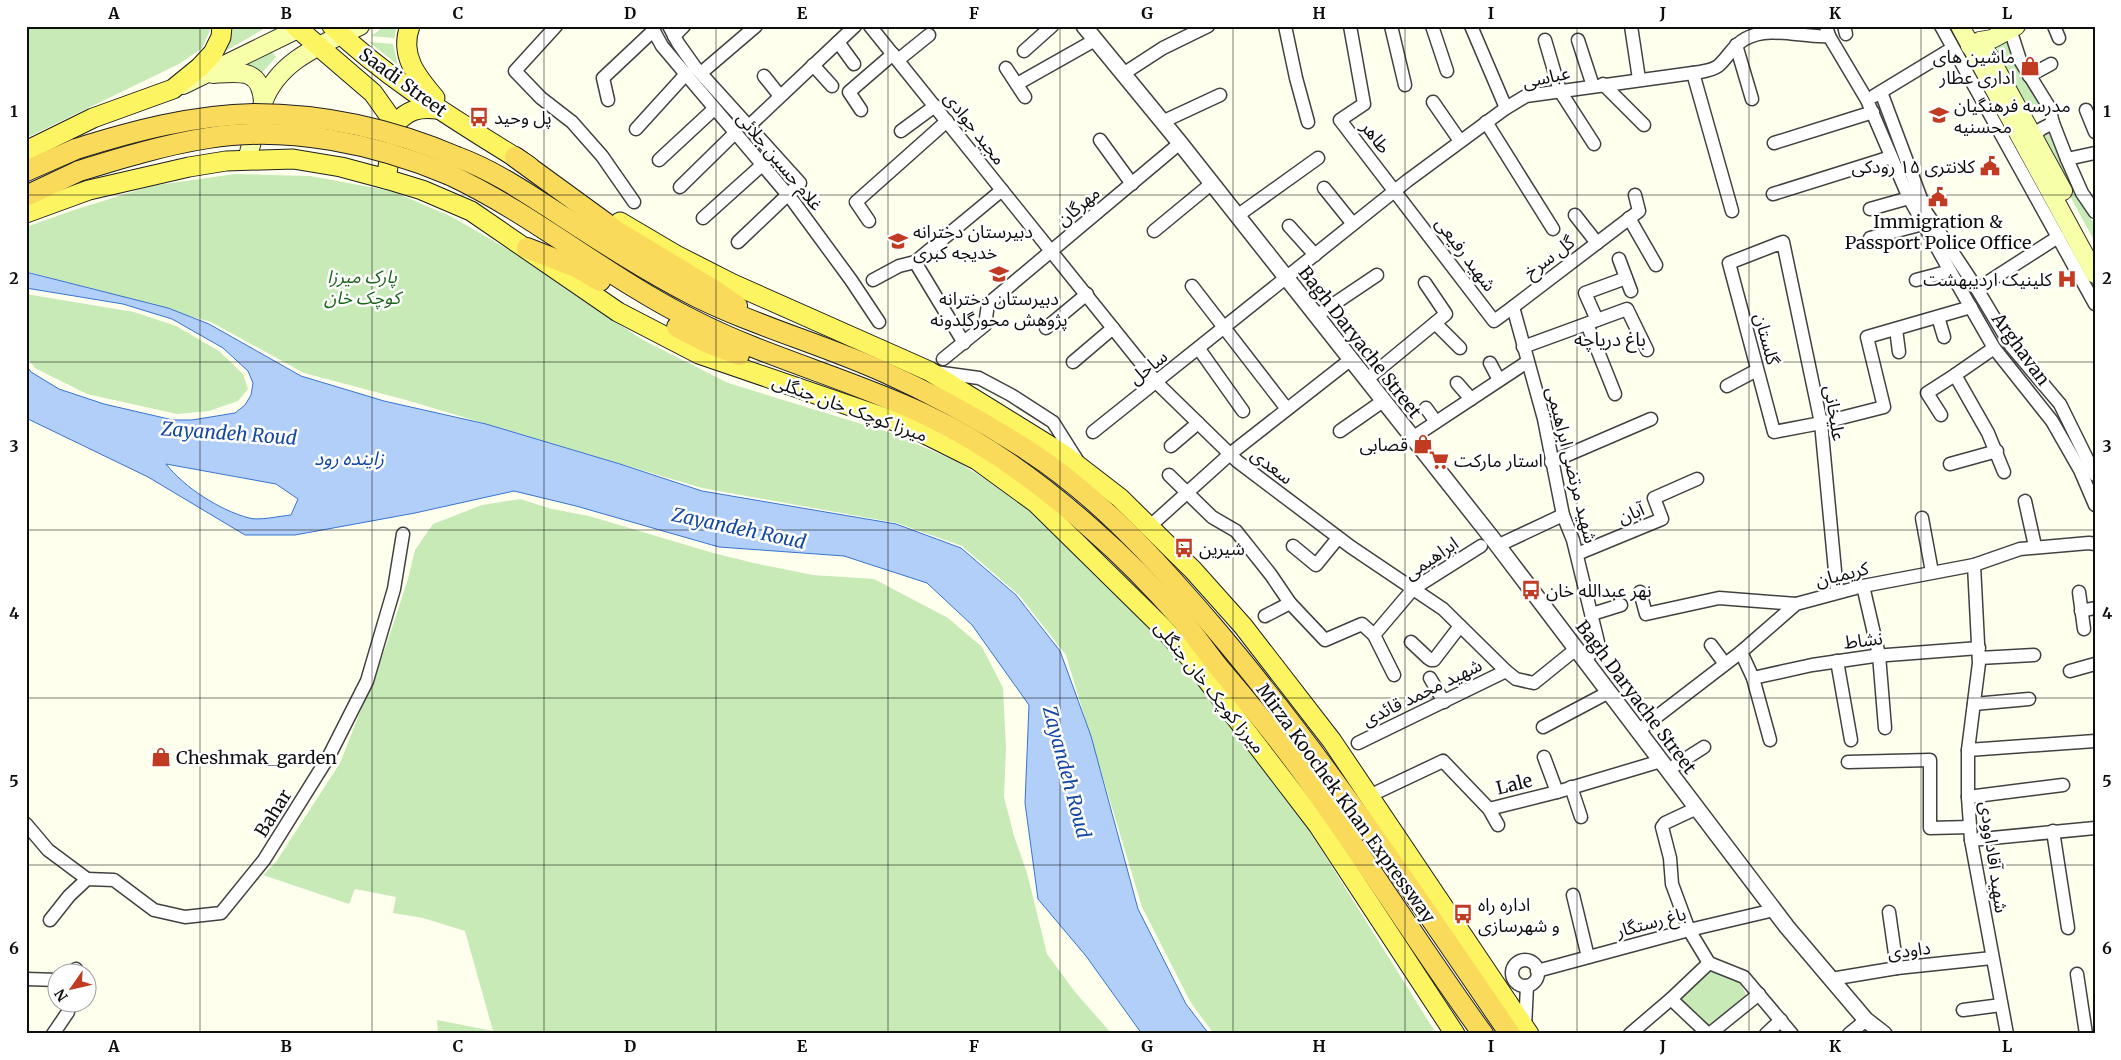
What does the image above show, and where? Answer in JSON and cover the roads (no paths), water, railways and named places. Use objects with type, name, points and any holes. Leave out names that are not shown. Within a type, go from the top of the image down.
[{"type":"highway","name":"Mirza Koochek Khan Expressway","points":[[26,170],[76,149],[122,135],[165,125],[228,116],[254,114],[292,115],[383,130],[428,145],[482,190],[665,306],[752,348],[825,374],[926,415],[973,440],[1018,469],[1063,504],[1129,564],[1182,620],[1268,725],[1321,797],[1479,1029]]},
{"type":"highway","name":"Mirza Koochek Khan Expressway","points":[[26,196],[79,170],[134,154],[209,138],[253,135],[322,140],[375,149],[418,161],[454,166],[480,166],[524,191],[666,281],[710,303],[885,372],[985,424],[1029,451],[1073,484],[1110,516],[1149,554],[1196,607],[1281,710],[1522,1032]]},
{"type":"highway","points":[[516,157],[618,232],[714,290],[759,322]]},
{"type":"highway","points":[[527,248],[578,268],[667,322],[708,344],[762,363],[825,374]]},
{"type":"main road","points":[[173,89],[200,67],[213,53],[220,37],[222,26]]},
{"type":"main road","points":[[247,160],[263,102],[281,74],[300,57],[336,31],[360,26]]},
{"type":"main road","points":[[410,26],[407,54],[410,65],[444,113]]},
{"type":"main road","points":[[1960,26],[2034,136],[2095,251]]},
{"type":"main road","points":[[1969,40],[1991,26]]},
{"type":"main road","points":[[26,152],[93,118],[173,89],[205,75],[299,27]]},
{"type":"main road","name":"Saadi Street","points":[[299,27],[316,46],[373,93],[395,124]]},
{"type":"main road","points":[[1969,40],[1992,39],[2013,28]]},
{"type":"main road","name":"Saadi Street","points":[[336,31],[361,53],[444,113]]},
{"type":"main road","points":[[1969,40],[2031,172],[2052,212],[2095,274]]},
{"type":"main road","points":[[205,75],[239,72],[251,75],[259,84],[263,102]]},
{"type":"main road","points":[[386,179],[395,124],[412,110],[422,108],[444,113],[598,209],[692,263],[733,284],[936,365],[1058,450],[1120,498],[1192,570],[1243,626],[1332,741],[1488,971],[1522,1032]]},
{"type":"main road","name":"میرزا کوچک خان جنگلی","points":[[26,213],[89,190],[189,167],[247,160],[293,160],[341,167],[422,190],[472,211],[618,312],[699,354],[909,426],[977,460],[1036,503],[1161,626],[1191,659],[1318,824],[1455,1034]]},
{"type":"street","points":[[556,26],[515,71],[541,98],[578,129],[602,156],[634,202]]},
{"type":"street","points":[[684,26],[671,31],[701,73],[800,183],[738,242]]},
{"type":"street","points":[[701,73],[756,26]]},
{"type":"street","points":[[750,126],[855,26]]},
{"type":"street","points":[[1024,51],[1052,26]]},
{"type":"street","name":"Bagh Daryache Street","points":[[1084,26],[1180,144],[1498,546],[1774,910],[1866,1020],[1884,1034]]},
{"type":"street","points":[[1123,74],[1193,30],[1208,26]]},
{"type":"street","points":[[1285,26],[1308,122]]},
{"type":"street","name":"طاهر","points":[[1350,26],[1364,104],[1340,120],[1395,190]]},
{"type":"street","points":[[1391,26],[1405,85]]},
{"type":"street","points":[[1432,26],[1447,71]]},
{"type":"street","points":[[1471,26],[1506,108]]},
{"type":"street","points":[[1631,26],[1639,80]]},
{"type":"street","points":[[1941,26],[1969,40]]},
{"type":"street","points":[[608,100],[603,78],[652,28]]},
{"type":"street","name":"غلام حسین جلائی","points":[[652,28],[662,46],[734,133],[788,194],[851,280],[879,322]]},
{"type":"street","name":"مجید جوادی","points":[[874,28],[1052,250]]},
{"type":"street","points":[[2013,28],[2020,60],[2049,107],[2067,159],[2082,193],[2095,212]]},
{"type":"street","name":"عباسی","points":[[1286,279],[1395,190],[1486,122],[1526,96],[1694,73],[1718,66],[1736,45],[1755,30],[1814,37],[1828,31]]},
{"type":"street","name":"Arghavan","points":[[1828,31],[1870,106],[1909,198],[1923,224],[1994,348],[2052,421],[2075,462],[2095,505]]},
{"type":"street","points":[[861,110],[849,92],[929,35]]},
{"type":"street","points":[[1017,84],[1095,40]]},
{"type":"street","points":[[1545,40],[1560,91],[1594,144]]},
{"type":"street","points":[[1578,40],[1598,85],[1644,125]]},
{"type":"street","points":[[1774,143],[1870,106],[1881,92],[1969,40]]},
{"type":"street","points":[[838,42],[854,64]]},
{"type":"street","points":[[1736,45],[1752,99]]},
{"type":"street","points":[[2029,76],[2051,64]]},
{"type":"street","points":[[813,65],[832,86]]},
{"type":"street","points":[[1006,68],[1025,97]]},
{"type":"street","points":[[1694,73],[1732,211]]},
{"type":"street","points":[[636,129],[686,74]]},
{"type":"street","points":[[764,76],[780,96]]},
{"type":"street","name":"Arghavan","points":[[1881,92],[1926,212],[1977,289],[2011,346],[2060,404],[2095,475]]},
{"type":"street","points":[[1162,122],[1220,94]]},
{"type":"street","points":[[1433,102],[1460,141]]},
{"type":"street","points":[[901,131],[935,106]]},
{"type":"street","points":[[659,160],[714,109]]},
{"type":"street","points":[[2086,110],[2095,132]]},
{"type":"street","points":[[869,221],[856,202],[947,121]]},
{"type":"street","points":[[1486,122],[1553,229]]},
{"type":"street","points":[[2034,136],[2041,129],[2053,123]]},
{"type":"street","points":[[680,187],[734,133]]},
{"type":"street","points":[[1100,140],[1132,184]]},
{"type":"street","name":"مهرگان","points":[[936,365],[985,325],[988,304],[1180,144]]},
{"type":"street","points":[[2067,159],[2095,153]]},
{"type":"street","points":[[1773,194],[1891,157]]},
{"type":"street","points":[[1237,216],[1318,158]]},
{"type":"street","points":[[702,218],[765,168],[780,160]]},
{"type":"street","points":[[1154,231],[1211,184]]},
{"type":"street","points":[[1324,188],[1353,224]]},
{"type":"street","points":[[873,280],[900,266],[915,262],[1002,190]]},
{"type":"street","name":"شهید رفیعی","points":[[1395,190],[1494,321],[1513,307]]},
{"type":"street","points":[[1635,195],[1639,211],[1629,218],[1656,264]]},
{"type":"street","points":[[1870,209],[1909,198]]},
{"type":"street","points":[[2052,212],[2058,237],[2095,304]]},
{"type":"street","points":[[1574,215],[1597,243]]},
{"type":"street","name":"گل سرخ","points":[[1513,307],[1629,218]]},
{"type":"street","points":[[1870,238],[1923,224]]},
{"type":"street","points":[[1289,226],[1315,256]]},
{"type":"street","points":[[1977,289],[2058,237]]},
{"type":"street","name":"گلستان","points":[[1783,242],[1729,263],[1774,432],[1821,423]]},
{"type":"street","name":"علیخانی","points":[[1783,242],[1821,423],[1837,592]]},
{"type":"street","name":"سعدی","points":[[1052,250],[1157,383],[1230,454],[1338,538],[1443,609],[1506,671]]},
{"type":"street","points":[[1619,259],[1631,291]]},
{"type":"street","points":[[915,262],[964,343]]},
{"type":"street","points":[[1916,280],[1950,271]]},
{"type":"street","points":[[1316,316],[1377,275]]},
{"type":"street","points":[[1615,394],[1592,322],[1585,293],[1626,278]]},
{"type":"street","name":"ساحل","points":[[1093,432],[1286,279]]},
{"type":"street","points":[[1366,380],[1446,314],[1425,283]]},
{"type":"street","points":[[1192,286],[1287,409]]},
{"type":"street","points":[[1046,328],[1087,294]]},
{"type":"street","points":[[1412,438],[1527,362],[1513,307]]},
{"type":"street","points":[[1821,423],[1884,407],[1867,337],[1971,307]]},
{"type":"street","points":[[1523,347],[1626,309],[1647,350]]},
{"type":"street","points":[[1938,317],[1944,337]]},
{"type":"street","points":[[1435,323],[1460,348]]},
{"type":"street","points":[[1073,362],[1113,328]]},
{"type":"street","points":[[1896,329],[1899,352]]},
{"type":"street","points":[[1941,415],[1927,393],[1994,348]]},
{"type":"street","points":[[1200,349],[1243,411]]},
{"type":"street","points":[[1149,526],[1230,454],[1350,360]]},
{"type":"street","name":"شهید مرتضی ابراهیمی","points":[[1527,362],[1544,419],[1563,515],[1574,540],[1598,642],[1585,662]]},
{"type":"street","points":[[1490,363],[1499,380]]},
{"type":"street","points":[[1727,386],[1757,370]]},
{"type":"street","points":[[1955,375],[1996,451],[2004,472]]},
{"type":"street","points":[[1458,383],[1471,399]]},
{"type":"street","points":[[2040,406],[2052,395]]},
{"type":"street","points":[[1340,432],[1383,401]]},
{"type":"street","points":[[1426,408],[1436,422]]},
{"type":"street","points":[[1552,462],[1651,419]]},
{"type":"street","points":[[1171,446],[1198,423]]},
{"type":"street","points":[[1950,464],[1996,451]]},
{"type":"street","points":[[1169,474],[1212,517],[1236,532],[1271,575],[1290,603],[1325,640],[1362,624],[1374,635],[1394,675]]},
{"type":"street","name":"آبان","points":[[1577,554],[1662,519],[1654,498],[1697,479]]},
{"type":"street","points":[[2025,501],[2035,546]]},
{"type":"street","points":[[1498,546],[1563,515]]},
{"type":"street","points":[[1922,518],[1932,572]]},
{"type":"street","name":"Bahar","points":[[87,880],[114,880],[154,910],[185,917],[221,913],[264,860],[329,756],[367,681],[394,589],[403,534]]},
{"type":"street","points":[[1293,546],[1316,565],[1338,538]]},
{"type":"street","name":"کریمیان","points":[[1638,731],[1741,652],[1796,604],[1863,586],[1974,565],[2020,549],[2035,546],[2095,544]]},
{"type":"street","name":"ابراهیمی","points":[[1374,635],[1413,589],[1481,546]]},
{"type":"street","name":"شهید آقاداوودی","points":[[1974,565],[1979,653],[1968,750],[1970,827],[2007,1034]]},
{"type":"street","points":[[1863,586],[1879,656],[1885,728]]},
{"type":"street","points":[[1640,592],[1646,614],[1719,598],[1796,604]]},
{"type":"street","points":[[2078,592],[2084,629]]},
{"type":"street","points":[[1265,616],[1290,603]]},
{"type":"street","points":[[1592,614],[1621,605]]},
{"type":"street","points":[[2081,611],[2095,608]]},
{"type":"street","points":[[1411,642],[1428,658],[1434,660],[1460,626]]},
{"type":"street","points":[[1711,645],[1726,664]]},
{"type":"street","name":"شهید محمد قائدی","points":[[1358,743],[1506,671],[1516,679],[1534,683],[1576,649]]},
{"type":"street","points":[[1741,652],[1753,678],[1770,740]]},
{"type":"street","name":"نشاط","points":[[1753,678],[1837,661],[1879,656],[1979,653],[2034,655]]},
{"type":"street","points":[[1837,661],[1851,740]]},
{"type":"street","points":[[2070,671],[2095,664]]},
{"type":"street","points":[[1430,678],[1444,702]]},
{"type":"street","points":[[1543,727],[1608,692]]},
{"type":"street","points":[[1974,704],[2029,698]]},
{"type":"street","points":[[1968,750],[2095,742]]},
{"type":"street","name":"Lale","points":[[1369,796],[1443,761],[1489,809],[1571,787],[1664,766],[1704,747]]},
{"type":"street","points":[[1544,757],[1557,792]]},
{"type":"street","points":[[1848,762],[1930,760],[1930,828],[1970,827]]},
{"type":"street","points":[[1968,797],[2063,785]]},
{"type":"street","points":[[1571,787],[1581,817]]},
{"type":"street","points":[[1697,808],[1665,823],[1662,827],[1670,858],[1672,884],[1689,930],[1709,963],[1744,977],[1792,1034]]},
{"type":"street","points":[[1489,809],[1498,824]]},
{"type":"street","points":[[26,824],[48,850],[87,880],[69,896],[50,920]]},
{"type":"street","points":[[1971,840],[2095,828]]},
{"type":"street","points":[[2053,832],[2068,928]]},
{"type":"street","points":[[1573,895],[1588,957]]},
{"type":"street","name":"باغ رستگار","points":[[1537,971],[1689,930],[1774,910]]},
{"type":"street","points":[[1889,912],[1897,968]]},
{"type":"street","name":"داودی","points":[[1831,980],[1897,968],[1992,958]]},
{"type":"street","points":[[1525,961],[1533,964],[1537,971],[1536,979],[1527,986],[1519,985],[1512,975],[1512,970],[1517,963],[1525,961]]},
{"type":"street","points":[[1630,1034],[1709,963]]},
{"type":"street","points":[[1488,971],[1512,975]]},
{"type":"street","points":[[2077,974],[2086,1034]]},
{"type":"street","points":[[26,979],[48,980]]},
{"type":"street","points":[[1522,1032],[1527,986]]},
{"type":"street","points":[[1671,999],[1707,1033],[1710,1033],[1759,994]]},
{"type":"street","points":[[1963,1010],[2001,1005]]},
{"type":"street","points":[[53,1034],[68,1012]]},
{"type":"street","points":[[1766,1034],[1781,1020]]},
{"type":"street","points":[[1849,1034],[1866,1020]]},
{"type":"water","name":"زاینده رود","points":[[26,272],[168,308],[209,324],[301,376],[384,401],[486,424],[702,491],[896,524],[961,548],[1016,595],[1060,651],[1091,736],[1138,909],[1186,1004],[1209,1034],[1142,1034],[1086,956],[1038,899],[1025,803],[1029,705],[972,625],[927,583],[844,556],[719,547],[576,506],[514,491],[415,513],[295,535],[245,535],[148,477],[26,418],[26,365],[31,372],[59,389],[104,404],[173,420],[192,420],[235,413],[245,405],[251,395],[253,383],[248,371],[223,348],[172,319],[123,304],[26,288]],"holes":[[[166,464],[276,484],[298,499],[291,515],[253,519],[226,509],[203,497],[182,481]]]},
{"type":"place","name":"ماشین های اداری عطار","points":[[2030,66]]},
{"type":"place","name":"مدرسه فرهنگیان محسنیه","points":[[1939,115]]},
{"type":"place","name":"پل وحید","points":[[479,117]]},
{"type":"place","name":"کلانتری ۱۵ رودکی","points":[[1990,166]]},
{"type":"place","name":"Immigration & Passport Police Office","points":[[1938,197]]},
{"type":"place","name":"دبیرستان دخترانه خدیجه کبری","points":[[898,241]]},
{"type":"place","name":"دبیرستان دخترانه پژوهش محورگلدونه","points":[[999,274]]},
{"type":"place","name":"کلینیک اردیبهشت","points":[[2067,279]]},
{"type":"place","name":"قصابی","points":[[1423,444]]},
{"type":"place","name":"استار مارکت","points":[[1439,460]]},
{"type":"place","name":"شیرین","points":[[1184,548]]},
{"type":"place","name":"نهر عبدالله خان","points":[[1531,590]]},
{"type":"place","name":"Cheshmak_garden","points":[[161,757]]},
{"type":"place","name":"اداره راه و شهرسازی","points":[[1463,914]]},
{"type":"district","name":"باغ دریاچه","points":[[1610,339]]},
{"type":"park label","name":"پارک میرزا کوچک خان","points":[[362,286]]},
{"type":"water label","name":"Zayandeh Roud","points":[[229,433]]},
{"type":"water label","name":"Zayandeh Roud","points":[[739,528]]},
{"type":"water label","name":"Zayandeh Roud","points":[[1067,772]]}]
